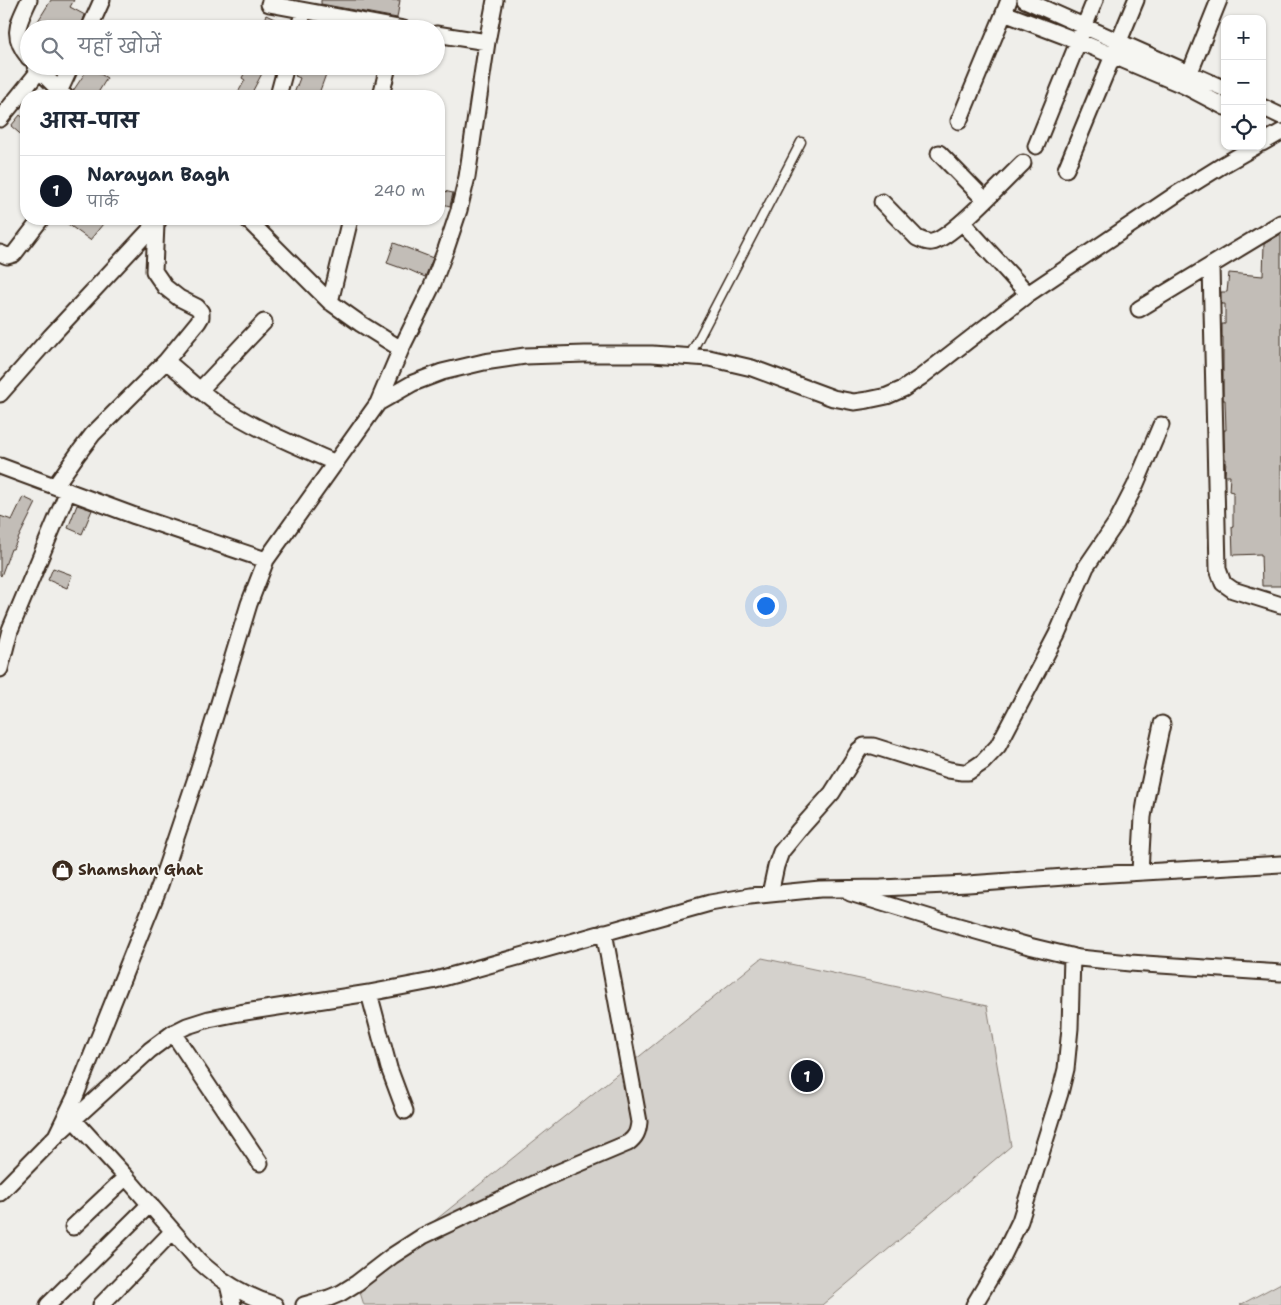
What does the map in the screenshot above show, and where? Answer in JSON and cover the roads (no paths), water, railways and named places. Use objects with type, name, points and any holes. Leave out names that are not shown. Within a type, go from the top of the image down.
[{"type":"street","points":[[20,43],[18,24],[28,0]]},
{"type":"street","points":[[93,20],[102,0]]},
{"type":"street","points":[[56,1136],[78,1088],[160,885],[199,769],[249,604],[266,560],[378,403],[432,286],[459,210],[467,177],[495,0]]},
{"type":"street","points":[[1025,0],[1119,42],[1187,79],[1222,105]]},
{"type":"street","points":[[1036,146],[1095,0]]},
{"type":"street","points":[[1066,169],[1136,0]]},
{"type":"street","points":[[1187,79],[1219,0]]},
{"type":"street","points":[[269,4],[355,20]]},
{"type":"street","points":[[960,121],[1006,6],[1113,56],[1221,88]]},
{"type":"street","points":[[301,20],[304,11]]},
{"type":"street","points":[[445,35],[487,42]]},
{"type":"street","points":[[21,90],[33,75]]},
{"type":"street","points":[[43,75],[58,90]]},
{"type":"street","points":[[63,90],[68,75]]},
{"type":"street","points":[[280,90],[284,75]]},
{"type":"street","points":[[382,90],[386,75]]},
{"type":"street","points":[[0,119],[20,92]]},
{"type":"street","points":[[1266,109],[1281,116]]},
{"type":"street","points":[[1266,128],[1279,133]]},
{"type":"street","points":[[1266,141],[1279,133]]},
{"type":"street","points":[[378,403],[412,383],[442,372],[484,362],[525,356],[585,354],[652,354],[709,358],[752,368],[833,398],[854,402],[888,396],[921,377],[1028,294],[1178,193],[1249,150]]},
{"type":"street","points":[[939,153],[985,200]]},
{"type":"street","points":[[882,202],[917,238],[924,242],[932,242],[940,239],[962,222],[1023,163]]},
{"type":"street","points":[[962,222],[1028,294]]},
{"type":"street","points":[[1139,309],[1281,223]]},
{"type":"street","points":[[0,253],[7,256],[14,254],[36,225]]},
{"type":"street","points":[[0,394],[154,225]]},
{"type":"street","points":[[0,670],[10,630],[62,489],[77,455],[93,434],[166,361],[201,317],[201,312],[197,307],[179,298],[165,287],[154,271],[158,225]]},
{"type":"street","points":[[253,225],[330,302],[401,350]]},
{"type":"street","points":[[330,302],[349,225]]},
{"type":"street","points":[[1210,266],[1218,569],[1223,583],[1233,590],[1281,605]]},
{"type":"street","points":[[200,390],[264,322]]},
{"type":"street","points":[[166,361],[200,390],[229,411],[263,431],[336,463]]},
{"type":"street","points":[[770,894],[781,852],[826,801],[859,750],[864,746],[873,746],[949,770],[962,772],[968,772],[983,762],[998,746],[1057,634],[1086,567],[1116,523],[1135,486],[1161,424]]},
{"type":"street","points":[[0,466],[135,516],[266,560]]},
{"type":"street","points":[[1140,872],[1143,817],[1162,724]]},
{"type":"street","points":[[0,1193],[73,1119],[150,1050],[173,1033],[187,1026],[216,1017],[369,993],[460,974],[710,903],[770,894],[820,889],[968,884],[1281,864]]},
{"type":"street","points":[[837,889],[941,921],[1072,956],[1130,963],[1281,973]]},
{"type":"street","points":[[304,1305],[341,1293],[392,1256],[424,1236],[552,1175],[628,1143],[635,1138],[639,1122],[604,932]]},
{"type":"street","points":[[974,1305],[1002,1258],[1020,1221],[1060,1094],[1066,1068],[1070,1028],[1072,956]]},
{"type":"street","points":[[369,993],[389,1068],[405,1111]]},
{"type":"street","points":[[173,1033],[260,1164]]},
{"type":"street","points":[[73,1119],[208,1270],[228,1285],[274,1305]]},
{"type":"street","points":[[73,1226],[126,1177]]},
{"type":"street","points":[[48,1305],[150,1204]]},
{"type":"street","points":[[100,1305],[173,1231]]},
{"type":"street","points":[[228,1285],[232,1305]]},
{"type":"lane","points":[[689,357],[801,142]]},
{"type":"place","name":"Shamshan Ghat","points":[[62,870]]},
{"type":"place","name":"Narayan Bagh","points":[[807,1076]]}]
